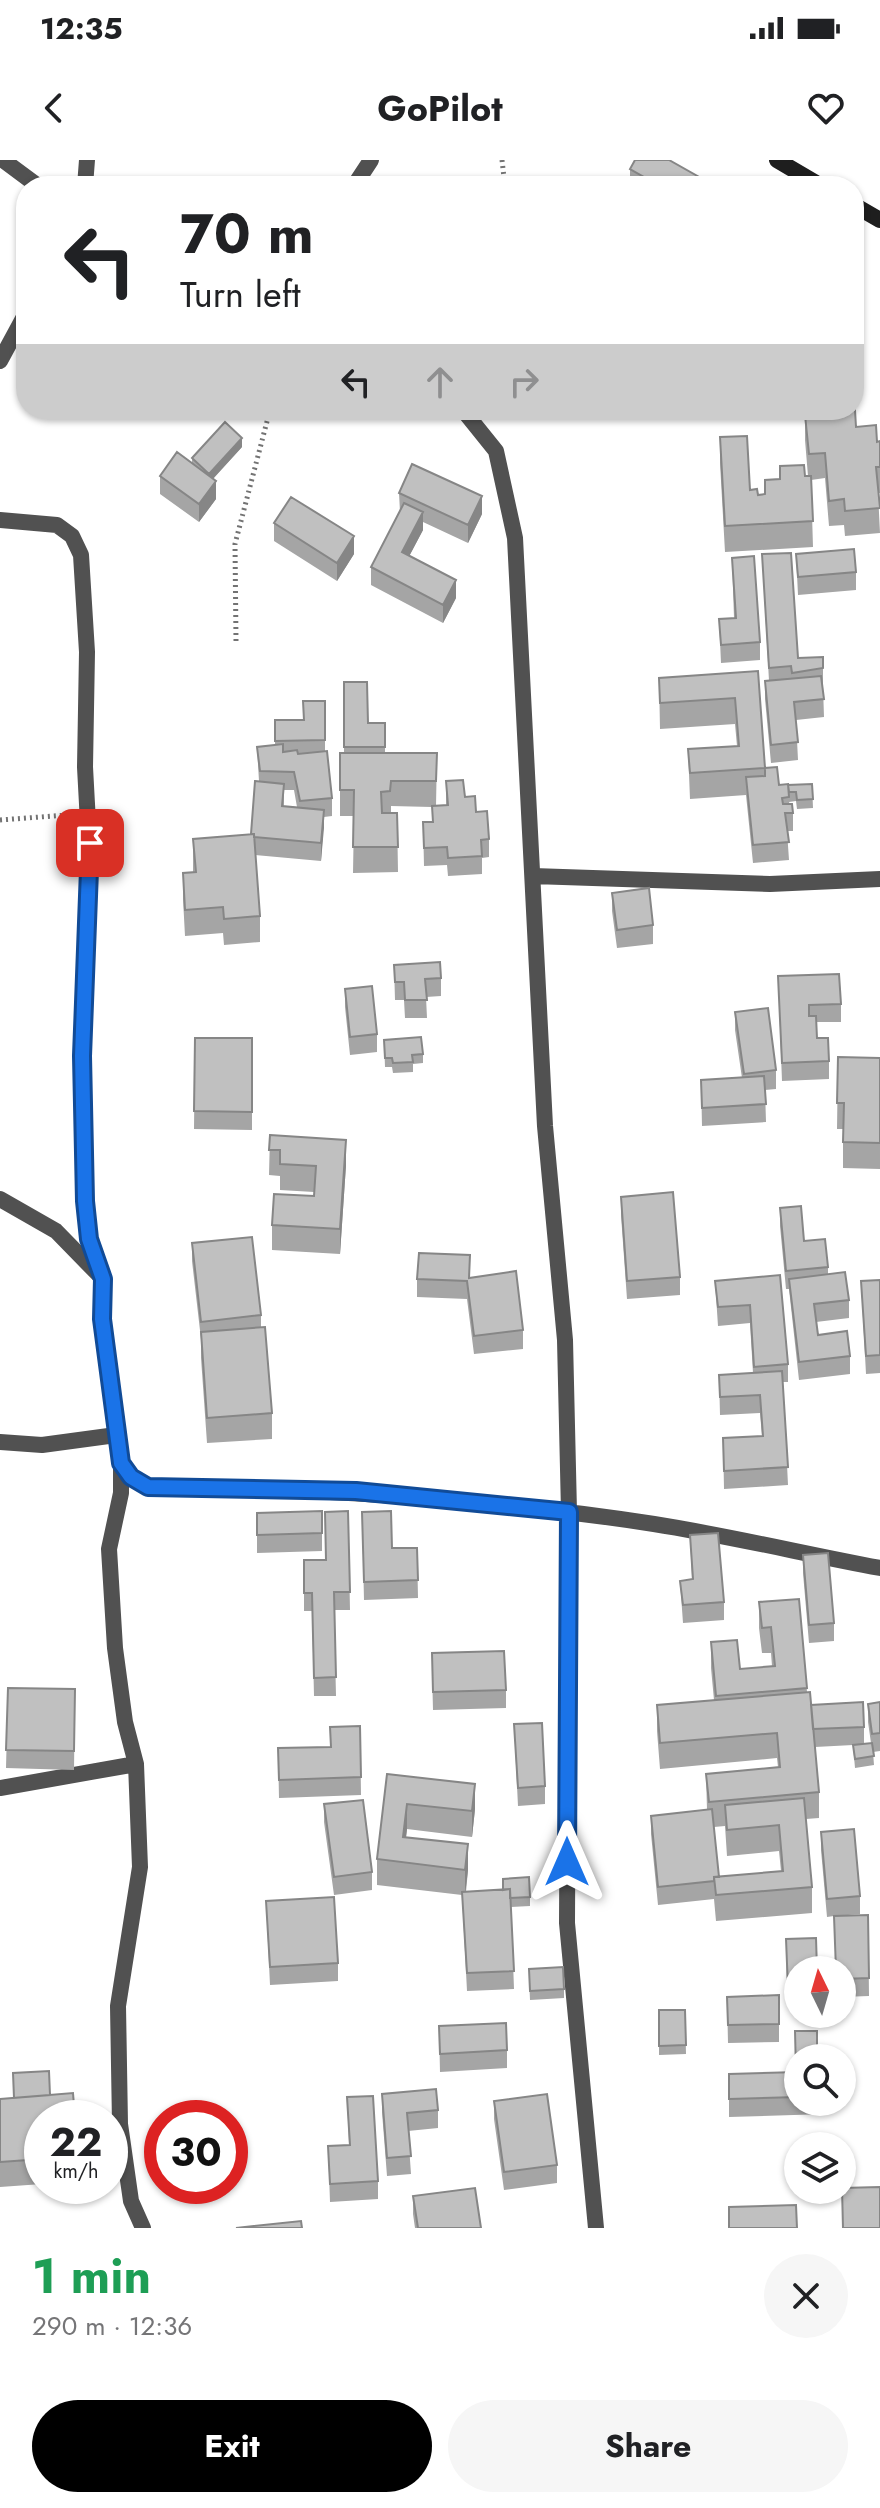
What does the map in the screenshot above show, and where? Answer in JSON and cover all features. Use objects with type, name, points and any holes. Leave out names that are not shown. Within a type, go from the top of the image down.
[{"type":"main road","points":[[777,160],[804,176]]},
{"type":"street","points":[[3,160],[25,176]]},
{"type":"street","points":[[0,361],[16,331]]},
{"type":"street","points":[[471,420],[496,451],[515,538],[545,1126],[565,1340],[569,1512],[567,1923],[596,2228]]},
{"type":"street","points":[[0,520],[57,525],[72,536],[79,547],[87,652],[90,860],[83,995],[82,1137],[89,1239],[103,1279],[102,1319],[121,1463],[121,1493],[109,1549],[115,1648],[125,1722],[136,1764],[140,1867],[118,2006],[120,2124],[131,2201],[143,2228]]},
{"type":"street","points":[[533,876],[770,884],[880,879]]},
{"type":"street","points":[[0,1199],[56,1231],[103,1279]]},
{"type":"street","points":[[0,1442],[42,1445],[116,1435]]},
{"type":"street","points":[[121,1463],[131,1477],[148,1487],[356,1491],[569,1512],[657,1525],[880,1568]]},
{"type":"street","points":[[0,1788],[136,1764]]},
{"type":"path","points":[[236,641],[235,544],[267,420]]},
{"type":"path","points":[[0,820],[66,815],[88,818]]},
{"type":"building","points":[[635,160],[669,160],[697,176],[642,176],[630,169]]},
{"type":"building","points":[[806,420],[856,420],[856,427],[876,425],[877,442],[880,441],[880,467],[876,467],[880,508],[845,511],[844,499],[829,501],[825,453],[809,454]]},
{"type":"building","points":[[225,422],[242,438],[209,474],[192,458]]},
{"type":"building","points":[[747,436],[750,490],[757,489],[758,495],[765,494],[765,480],[780,479],[780,466],[804,465],[805,476],[811,476],[813,521],[725,526],[720,437]]},
{"type":"building","points":[[177,452],[216,481],[199,504],[160,476]]},
{"type":"building","points":[[412,464],[482,496],[468,525],[399,493]]},
{"type":"building","points":[[291,497],[354,536],[337,563],[274,523]]},
{"type":"building","points":[[404,503],[423,512],[402,552],[456,580],[443,605],[371,567]]},
{"type":"building","points":[[854,549],[856,572],[798,577],[796,554]]},
{"type":"building","points":[[791,553],[798,658],[823,657],[823,668],[792,673],[791,666],[769,668],[762,554]]},
{"type":"building","points":[[754,556],[760,642],[721,645],[719,619],[736,618],[732,558]]},
{"type":"building","points":[[758,671],[765,768],[690,773],[688,749],[739,746],[735,698],[660,703],[659,678]]},
{"type":"building","points":[[821,676],[824,699],[794,702],[798,742],[771,745],[765,681]]},
{"type":"building","points":[[344,682],[367,682],[368,723],[385,723],[385,747],[344,747]]},
{"type":"building","points":[[303,701],[325,701],[325,740],[275,741],[275,720],[304,720]]},
{"type":"building","points":[[283,744],[283,752],[327,751],[332,798],[300,801],[294,772],[260,771],[257,747]]},
{"type":"building","points":[[340,753],[437,753],[436,781],[391,781],[390,791],[381,792],[382,813],[397,813],[398,847],[353,847],[354,790],[340,790]]},
{"type":"building","points":[[777,767],[779,785],[788,784],[789,797],[782,798],[783,804],[792,804],[793,813],[785,813],[789,842],[753,845],[746,777],[765,776],[765,768]]},
{"type":"building","points":[[463,780],[465,797],[475,796],[476,812],[487,811],[489,839],[481,840],[482,856],[448,858],[447,847],[424,848],[423,822],[433,822],[432,806],[448,805],[446,781]]},
{"type":"building","points":[[255,781],[284,784],[282,806],[324,810],[321,843],[254,837],[251,834]]},
{"type":"building","points":[[812,784],[813,799],[797,800],[796,792],[789,792],[788,785]]},
{"type":"building","points":[[254,834],[260,916],[224,919],[223,907],[185,910],[183,873],[196,872],[193,839]]},
{"type":"building","points":[[649,888],[653,925],[617,930],[612,893]]},
{"type":"building","points":[[440,962],[441,978],[425,979],[427,1000],[405,1000],[404,982],[395,982],[394,965]]},
{"type":"building","points":[[839,974],[841,1004],[809,1005],[809,1016],[816,1016],[817,1038],[828,1038],[829,1061],[782,1063],[778,976]]},
{"type":"building","points":[[372,986],[377,1034],[350,1037],[345,989]]},
{"type":"building","points":[[768,1008],[776,1070],[744,1074],[735,1012]]},
{"type":"building","points":[[421,1037],[423,1054],[412,1055],[413,1062],[393,1063],[392,1058],[385,1058],[384,1040]]},
{"type":"building","points":[[195,1038],[252,1038],[252,1112],[194,1111]]},
{"type":"building","points":[[838,1057],[880,1058],[880,1143],[843,1142],[844,1103],[837,1103]]},
{"type":"building","points":[[764,1076],[766,1104],[702,1108],[701,1080]]},
{"type":"building","points":[[270,1135],[346,1140],[340,1229],[272,1225],[274,1194],[314,1196],[316,1166],[280,1164],[280,1150],[269,1150]]},
{"type":"building","points":[[673,1192],[680,1277],[627,1281],[621,1197]]},
{"type":"building","points":[[801,1206],[804,1241],[825,1239],[828,1267],[786,1271],[780,1208]]},
{"type":"building","points":[[252,1237],[261,1315],[201,1322],[192,1243]]},
{"type":"building","points":[[419,1253],[470,1255],[469,1278],[516,1271],[523,1330],[474,1336],[467,1281],[417,1279]]},
{"type":"building","points":[[845,1272],[849,1300],[814,1304],[818,1335],[847,1331],[850,1356],[799,1362],[789,1279]]},
{"type":"building","points":[[780,1275],[788,1364],[754,1367],[750,1305],[718,1307],[715,1281]]},
{"type":"building","points":[[880,1280],[880,1355],[866,1356],[861,1281]]},
{"type":"building","points":[[265,1327],[272,1413],[207,1418],[201,1332]]},
{"type":"building","points":[[782,1371],[788,1467],[724,1471],[723,1438],[763,1436],[760,1395],[720,1397],[719,1375]]},
{"type":"building","points":[[322,1511],[322,1533],[257,1535],[257,1513]]},
{"type":"building","points":[[348,1511],[350,1592],[334,1592],[336,1677],[314,1678],[312,1593],[304,1593],[304,1560],[326,1560],[325,1512]]},
{"type":"building","points":[[391,1511],[392,1548],[417,1548],[418,1580],[364,1582],[362,1512]]},
{"type":"building","points":[[718,1533],[724,1602],[683,1605],[680,1581],[693,1579],[690,1535]]},
{"type":"building","points":[[828,1553],[834,1623],[809,1625],[803,1555]]},
{"type":"building","points":[[799,1599],[807,1688],[716,1696],[711,1642],[737,1640],[740,1669],[775,1666],[771,1627],[762,1628],[759,1602]]},
{"type":"building","points":[[504,1651],[506,1690],[433,1692],[432,1653]]},
{"type":"building","points":[[8,1688],[75,1689],[74,1751],[6,1750]]},
{"type":"building","points":[[810,1692],[819,1792],[709,1802],[706,1774],[780,1767],[777,1733],[660,1743],[657,1705]]},
{"type":"building","points":[[863,1702],[864,1727],[813,1729],[811,1705]]},
{"type":"building","points":[[880,1702],[880,1733],[872,1734],[868,1704]]},
{"type":"building","points":[[542,1723],[545,1786],[518,1788],[514,1724]]},
{"type":"building","points":[[360,1726],[361,1777],[279,1780],[278,1748],[331,1747],[330,1727]]},
{"type":"building","points":[[872,1743],[874,1756],[855,1759],[853,1745]]},
{"type":"building","points":[[387,1774],[475,1784],[472,1811],[407,1804],[403,1837],[468,1844],[465,1870],[377,1859]]},
{"type":"building","points":[[804,1798],[812,1887],[716,1895],[714,1877],[783,1871],[779,1825],[727,1830],[725,1805]]},
{"type":"building","points":[[363,1800],[372,1872],[334,1877],[324,1804]]},
{"type":"building","points":[[712,1809],[719,1877],[714,1877],[714,1881],[658,1887],[651,1816]]},
{"type":"building","points":[[854,1829],[860,1896],[827,1899],[821,1832]]},
{"type":"building","points":[[529,1877],[530,1897],[510,1898],[510,1889],[503,1890],[503,1879]]},
{"type":"building","points":[[510,1889],[514,1971],[467,1973],[462,1892]]},
{"type":"building","points":[[334,1897],[338,1963],[270,1967],[266,1901]]},
{"type":"building","points":[[868,1915],[869,1978],[856,1978],[856,1956],[835,1956],[834,1916]]},
{"type":"building","points":[[816,1938],[817,1956],[787,1956],[786,1939]]},
{"type":"building","points":[[563,1967],[564,1989],[530,1991],[529,1969]]},
{"type":"building","points":[[779,1995],[779,2024],[728,2025],[727,1997]]},
{"type":"building","points":[[659,2010],[685,2010],[686,2045],[659,2046]]},
{"type":"building","points":[[506,2023],[507,2050],[440,2054],[439,2026]]},
{"type":"building","points":[[795,2031],[817,2031],[817,2044],[795,2044]]},
{"type":"building","points":[[49,2071],[50,2095],[14,2098],[13,2073]]},
{"type":"building","points":[[784,2072],[784,2097],[729,2099],[729,2074]]},
{"type":"building","points":[[436,2089],[438,2110],[407,2113],[411,2156],[387,2158],[382,2094]]},
{"type":"building","points":[[73,2093],[74,2100],[24,2100],[24,2160],[0,2162],[0,2099]]},
{"type":"building","points":[[547,2094],[557,2165],[504,2172],[494,2101]]},
{"type":"building","points":[[373,2096],[378,2181],[330,2184],[328,2146],[350,2145],[347,2097]]},
{"type":"building","points":[[880,2187],[880,2228],[843,2228],[842,2204],[856,2204],[856,2188]]},
{"type":"building","points":[[475,2188],[481,2228],[418,2228],[413,2196]]},
{"type":"building","points":[[796,2205],[797,2228],[729,2228],[729,2207]]},
{"type":"building","points":[[301,2221],[302,2228],[236,2228]]},
{"type":"route","points":[[90,843],[82,1056],[85,1201],[89,1239],[103,1279],[102,1319],[121,1463],[131,1477],[148,1487],[356,1491],[569,1512],[567,1862]]}]
